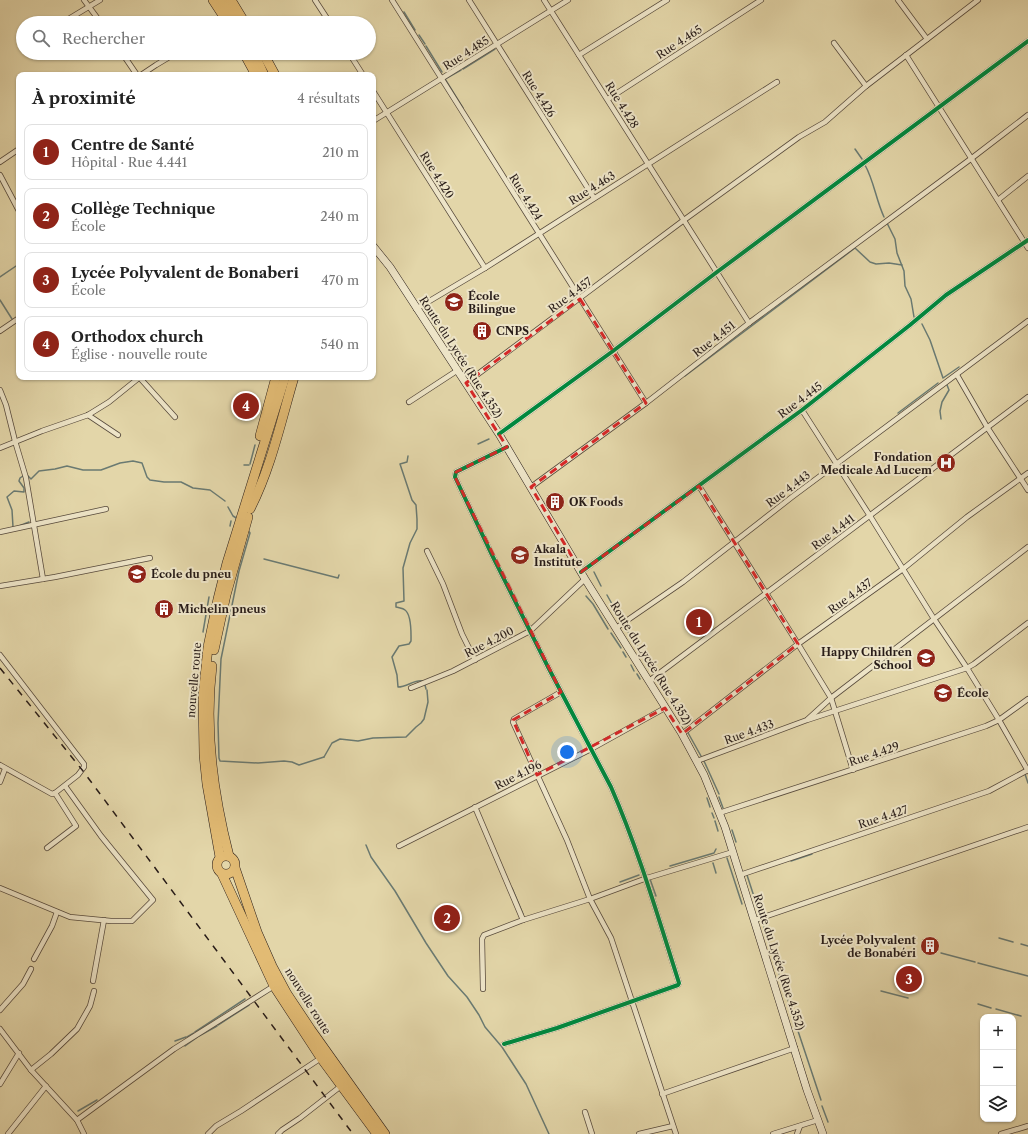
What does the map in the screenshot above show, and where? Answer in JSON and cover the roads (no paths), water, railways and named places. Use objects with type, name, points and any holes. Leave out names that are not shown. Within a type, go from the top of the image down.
[{"type":"highway","points":[[213,0],[223,16]]},
{"type":"highway","points":[[222,0],[232,16]]},
{"type":"highway","points":[[231,0],[241,16]]},
{"type":"highway","points":[[248,60],[254,72]]},
{"type":"highway","points":[[257,60],[263,72]]},
{"type":"highway","points":[[266,60],[272,72]]},
{"type":"highway","name":"nouvelle route","points":[[247,508],[245,490],[275,380]]},
{"type":"highway","name":"nouvelle route","points":[[225,857],[212,771],[209,711],[214,648],[247,508],[273,427],[273,419],[284,380]]},
{"type":"highway","name":"nouvelle route","points":[[247,508],[258,494],[293,380]]},
{"type":"highway","points":[[225,857],[233,859],[235,868],[230,874],[222,874],[219,872],[216,865],[217,861],[225,857]]},
{"type":"highway","name":"nouvelle route","points":[[235,868],[257,932],[272,966],[287,994],[385,1134]]},
{"type":"highway","name":"nouvelle route","points":[[222,874],[274,986],[321,1058],[377,1134]]},
{"type":"main road","name":"Route du Lycée (Rue 4.352)","points":[[376,250],[390,267],[499,434],[585,579],[682,734],[696,760],[711,791],[733,852],[823,1134]]},
{"type":"street","points":[[84,0],[96,16]]},
{"type":"street","points":[[73,16],[100,0]]},
{"type":"street","points":[[315,0],[325,16]]},
{"type":"street","name":"Rue 4.424","points":[[392,0],[441,80],[646,403]]},
{"type":"street","name":"Rue 4.426","points":[[469,0],[594,198]]},
{"type":"street","name":"Rue 4.428","points":[[544,0],[749,323]]},
{"type":"street","name":"Rue 4.485","points":[[376,119],[568,0]]},
{"type":"street","points":[[579,55],[666,0]]},
{"type":"street","name":"Rue 4.465","points":[[608,99],[761,0]]},
{"type":"street","points":[[898,0],[927,39]]},
{"type":"street","name":"Rue 4.457","points":[[466,383],[684,220],[799,137],[825,122],[866,86],[978,0]]},
{"type":"street","points":[[499,434],[613,351],[1028,41]]},
{"type":"street","points":[[834,43],[866,86]]},
{"type":"street","points":[[906,55],[938,107],[1026,241],[1028,248]]},
{"type":"street","points":[[127,60],[135,72]]},
{"type":"street","points":[[145,72],[163,60]]},
{"type":"street","points":[[353,60],[361,72]]},
{"type":"street","name":"Rue 4.463","points":[[416,309],[485,268],[777,82]]},
{"type":"street","name":"Rue 4.420","points":[[376,96],[485,268]]},
{"type":"street","name":"Rue 4.451","points":[[531,487],[646,403],[749,323],[1028,115]]},
{"type":"street","points":[[1,159],[16,151]]},
{"type":"street","points":[[0,176],[16,205]]},
{"type":"street","points":[[998,200],[1028,176]]},
{"type":"street","name":"Rue 4.445","points":[[581,572],[802,410],[946,295],[1026,241]]},
{"type":"street","points":[[0,331],[16,320]]},
{"type":"street","name":"Rue 4.443","points":[[616,628],[683,582],[734,541],[1028,321]]},
{"type":"street","points":[[409,402],[458,370]]},
{"type":"street","points":[[957,375],[987,427],[1028,490]]},
{"type":"street","points":[[0,448],[15,441],[88,415],[109,402],[136,380]]},
{"type":"street","points":[[143,380],[175,417]]},
{"type":"street","points":[[0,390],[6,405],[26,478],[43,579]]},
{"type":"street","name":"Rue 4.441","points":[[649,681],[1028,397]]},
{"type":"street","points":[[802,410],[934,619],[967,668],[1028,770]]},
{"type":"street","points":[[88,415],[118,435]]},
{"type":"street","points":[[504,1044],[557,1028],[680,983],[646,878],[620,808],[492,555],[455,475],[456,472],[507,447]]},
{"type":"street","name":"Rue 4.437","points":[[682,734],[798,644],[903,569],[966,517],[1028,473]]},
{"type":"street","points":[[699,486],[831,698],[853,770]]},
{"type":"street","points":[[0,532],[106,509]]},
{"type":"street","points":[[807,720],[831,698],[1028,547]]},
{"type":"street","points":[[427,551],[446,591],[462,634],[475,660]]},
{"type":"street","points":[[0,586],[150,558]]},
{"type":"street","name":"Rue 4.200","points":[[411,688],[453,671],[530,631],[585,579]]},
{"type":"street","name":"Rue 4.433","points":[[696,760],[835,710],[967,668],[1028,623]]},
{"type":"street","points":[[0,655],[84,764],[84,767],[78,775],[65,786],[55,793],[50,793],[0,765]]},
{"type":"street","points":[[561,692],[513,720],[567,840],[590,899],[608,930],[676,1134]]},
{"type":"street","name":"Rue 4.429","points":[[719,813],[986,726],[999,720],[1028,699]]},
{"type":"street","name":"Rue 4.196","points":[[399,846],[591,749],[665,708]]},
{"type":"street","points":[[0,782],[5,769]]},
{"type":"street","name":"Rue 4.427","points":[[740,875],[989,791],[1028,770]]},
{"type":"street","points":[[0,888],[70,917],[104,920],[132,920],[153,900],[101,836],[65,786]]},
{"type":"street","points":[[47,848],[76,826],[55,793]]},
{"type":"street","points":[[475,807],[523,920]]},
{"type":"street","points":[[755,920],[1028,827]]},
{"type":"street","points":[[483,989],[483,937],[523,920],[590,899],[646,878],[733,852]]},
{"type":"street","points":[[34,959],[52,926],[57,912]]},
{"type":"street","points":[[93,981],[104,920]]},
{"type":"street","points":[[0,1010],[23,984],[31,969]]},
{"type":"street","points":[[77,1120],[174,1049],[274,986]]},
{"type":"street","points":[[31,1070],[51,1054],[77,1029],[90,1006],[94,991]]},
{"type":"street","points":[[0,1029],[31,1070],[77,1120],[84,1134]]},
{"type":"street","points":[[662,1094],[795,1048]]},
{"type":"street","points":[[0,1084],[19,1053]]},
{"type":"street","points":[[208,1134],[216,1126],[321,1058]]},
{"type":"street","points":[[8,1134],[46,1086]]},
{"type":"street","points":[[278,1134],[341,1086]]},
{"type":"street","points":[[585,1112],[592,1134]]},
{"type":"street","points":[[773,1134],[818,1120]]},
{"type":"street","points":[[639,1134],[673,1126]]},
{"type":"street","points":[[797,1134],[800,1126]]},
{"type":"street","points":[[1001,1134],[1028,1126]]},
{"type":"waterway","points":[[404,12],[415,30]]},
{"type":"waterway","points":[[419,35],[425,44]]},
{"type":"waterway","points":[[426,46],[442,72]]},
{"type":"waterway","points":[[463,69],[495,49]]},
{"type":"waterway","points":[[461,70],[445,79],[463,108]]},
{"type":"waterway","points":[[855,149],[862,159]]},
{"type":"waterway","points":[[865,165],[871,177],[884,217]]},
{"type":"waterway","points":[[887,223],[895,239],[897,253],[904,271],[905,286],[911,299],[914,317]]},
{"type":"waterway","points":[[685,376],[855,248],[870,262],[876,264],[889,263],[902,265]]},
{"type":"waterway","points":[[0,277],[16,266]]},
{"type":"waterway","points":[[0,300],[12,319]]},
{"type":"waterway","points":[[922,324],[930,340],[943,378],[959,367]]},
{"type":"waterway","points":[[898,413],[938,383]]},
{"type":"waterway","points":[[941,419],[940,411],[942,402],[949,390],[947,385]]},
{"type":"waterway","points":[[478,444],[489,439]]},
{"type":"waterway","points":[[250,464],[255,445]]},
{"type":"waterway","points":[[408,456],[407,462],[400,464],[412,500],[416,505],[417,529],[410,543],[403,568],[404,601],[396,603],[396,607],[404,609],[409,616],[411,625],[411,641],[409,644],[399,646],[392,657],[397,675],[398,687],[417,681],[423,681]]},
{"type":"waterway","points":[[27,475],[31,479],[39,471],[67,466],[83,470],[101,470],[120,463],[133,461],[142,463],[147,477],[150,480],[181,482],[193,488],[210,490],[225,501]]},
{"type":"waterway","points":[[244,465],[249,465]]},
{"type":"waterway","points":[[13,527],[12,510],[7,497],[14,491],[24,492],[24,488],[19,481],[23,476]]},
{"type":"waterway","points":[[228,507],[233,516],[238,519]]},
{"type":"waterway","points":[[230,526],[231,521]]},
{"type":"waterway","points":[[19,526],[29,522]]},
{"type":"waterway","points":[[248,530],[250,533],[239,571],[221,659],[218,723],[220,761],[258,763],[284,761],[299,765],[324,757]]},
{"type":"waterway","points":[[264,559],[338,578],[339,575]]},
{"type":"waterway","points":[[594,572],[601,586]]},
{"type":"waterway","points":[[607,595],[612,604]]},
{"type":"waterway","points":[[586,596],[593,604],[608,629]]},
{"type":"waterway","points":[[203,632],[209,597]]},
{"type":"waterway","points":[[625,627],[637,646]]},
{"type":"waterway","points":[[611,633],[621,648]]},
{"type":"waterway","points":[[623,652],[626,657]]},
{"type":"waterway","points":[[631,665],[634,671]]},
{"type":"waterway","points":[[637,674],[640,679]]},
{"type":"waterway","points":[[425,685],[426,689]]},
{"type":"waterway","points":[[324,757],[332,743],[340,739],[358,741],[373,738],[406,737],[424,719],[428,702],[427,690]]},
{"type":"waterway","points":[[687,731],[701,756]]},
{"type":"waterway","points":[[704,761],[719,794]]},
{"type":"waterway","points":[[1025,774],[1028,783]]},
{"type":"waterway","points":[[719,797],[723,808]]},
{"type":"waterway","points":[[707,798],[710,807]]},
{"type":"waterway","points":[[712,813],[714,818]]},
{"type":"waterway","points":[[715,821],[718,831]]},
{"type":"waterway","points":[[732,830],[736,842]]},
{"type":"waterway","points":[[366,845],[371,857],[395,891],[426,943],[448,976],[467,997],[485,1027],[502,1047],[526,1084],[549,1134]]},
{"type":"waterway","points":[[670,866],[714,853],[716,849]]},
{"type":"waterway","points":[[791,861],[812,854]]},
{"type":"waterway","points":[[727,858],[742,904]]},
{"type":"waterway","points":[[713,863],[716,873]]},
{"type":"waterway","points":[[620,882],[639,875]]},
{"type":"waterway","points":[[747,875],[760,915]]},
{"type":"waterway","points":[[650,879],[656,896]]},
{"type":"waterway","points":[[512,888],[523,914]]},
{"type":"waterway","points":[[762,921],[767,936]]},
{"type":"waterway","points":[[767,936],[784,989]]},
{"type":"waterway","points":[[999,938],[1013,942]]},
{"type":"waterway","points":[[1021,944],[1028,946]]},
{"type":"waterway","points":[[941,953],[975,962]]},
{"type":"waterway","points":[[978,963],[1028,976]]},
{"type":"waterway","points":[[881,991],[908,998]]},
{"type":"waterway","points":[[786,993],[795,1023]]},
{"type":"waterway","points":[[195,1032],[245,999]]},
{"type":"waterway","points":[[978,1004],[991,1008]]},
{"type":"waterway","points":[[218,1025],[249,1005]]},
{"type":"waterway","points":[[996,1009],[1021,1016]]},
{"type":"waterway","points":[[185,1046],[217,1026]]},
{"type":"waterway","points":[[797,1028],[821,1100]]},
{"type":"waterway","points":[[187,1037],[194,1033]]},
{"type":"waterway","points":[[175,1041],[186,1037]]},
{"type":"waterway","points":[[78,1111],[97,1100]]},
{"type":"waterway","points":[[822,1106],[828,1122]]},
{"type":"railway","points":[[0,668],[83,771],[353,1134]]},
{"type":"place","name":"École Bilingue","points":[[454,302]]},
{"type":"place","name":"CNPS","points":[[482,331]]},
{"type":"place","name":"Orthodox church","points":[[246,406]]},
{"type":"place","name":"Fondation Medicale Ad Lucem","points":[[946,463]]},
{"type":"place","name":"OK Foods","points":[[555,502]]},
{"type":"place","name":"Akala Institute","points":[[520,555]]},
{"type":"place","name":"École du pneu","points":[[137,574]]},
{"type":"place","name":"Michelin pneus","points":[[164,609]]},
{"type":"place","name":"Centre de Santé","points":[[699,622]]},
{"type":"place","name":"Happy Children School","points":[[926,658]]},
{"type":"place","name":"École","points":[[943,693]]},
{"type":"place","name":"Collège Technique","points":[[447,918]]},
{"type":"place","name":"Lycée Polyvalent de Bonabéri","points":[[930,946]]},
{"type":"place","name":"Lycée Polyvalent de Bonaberi","points":[[909,979]]}]
